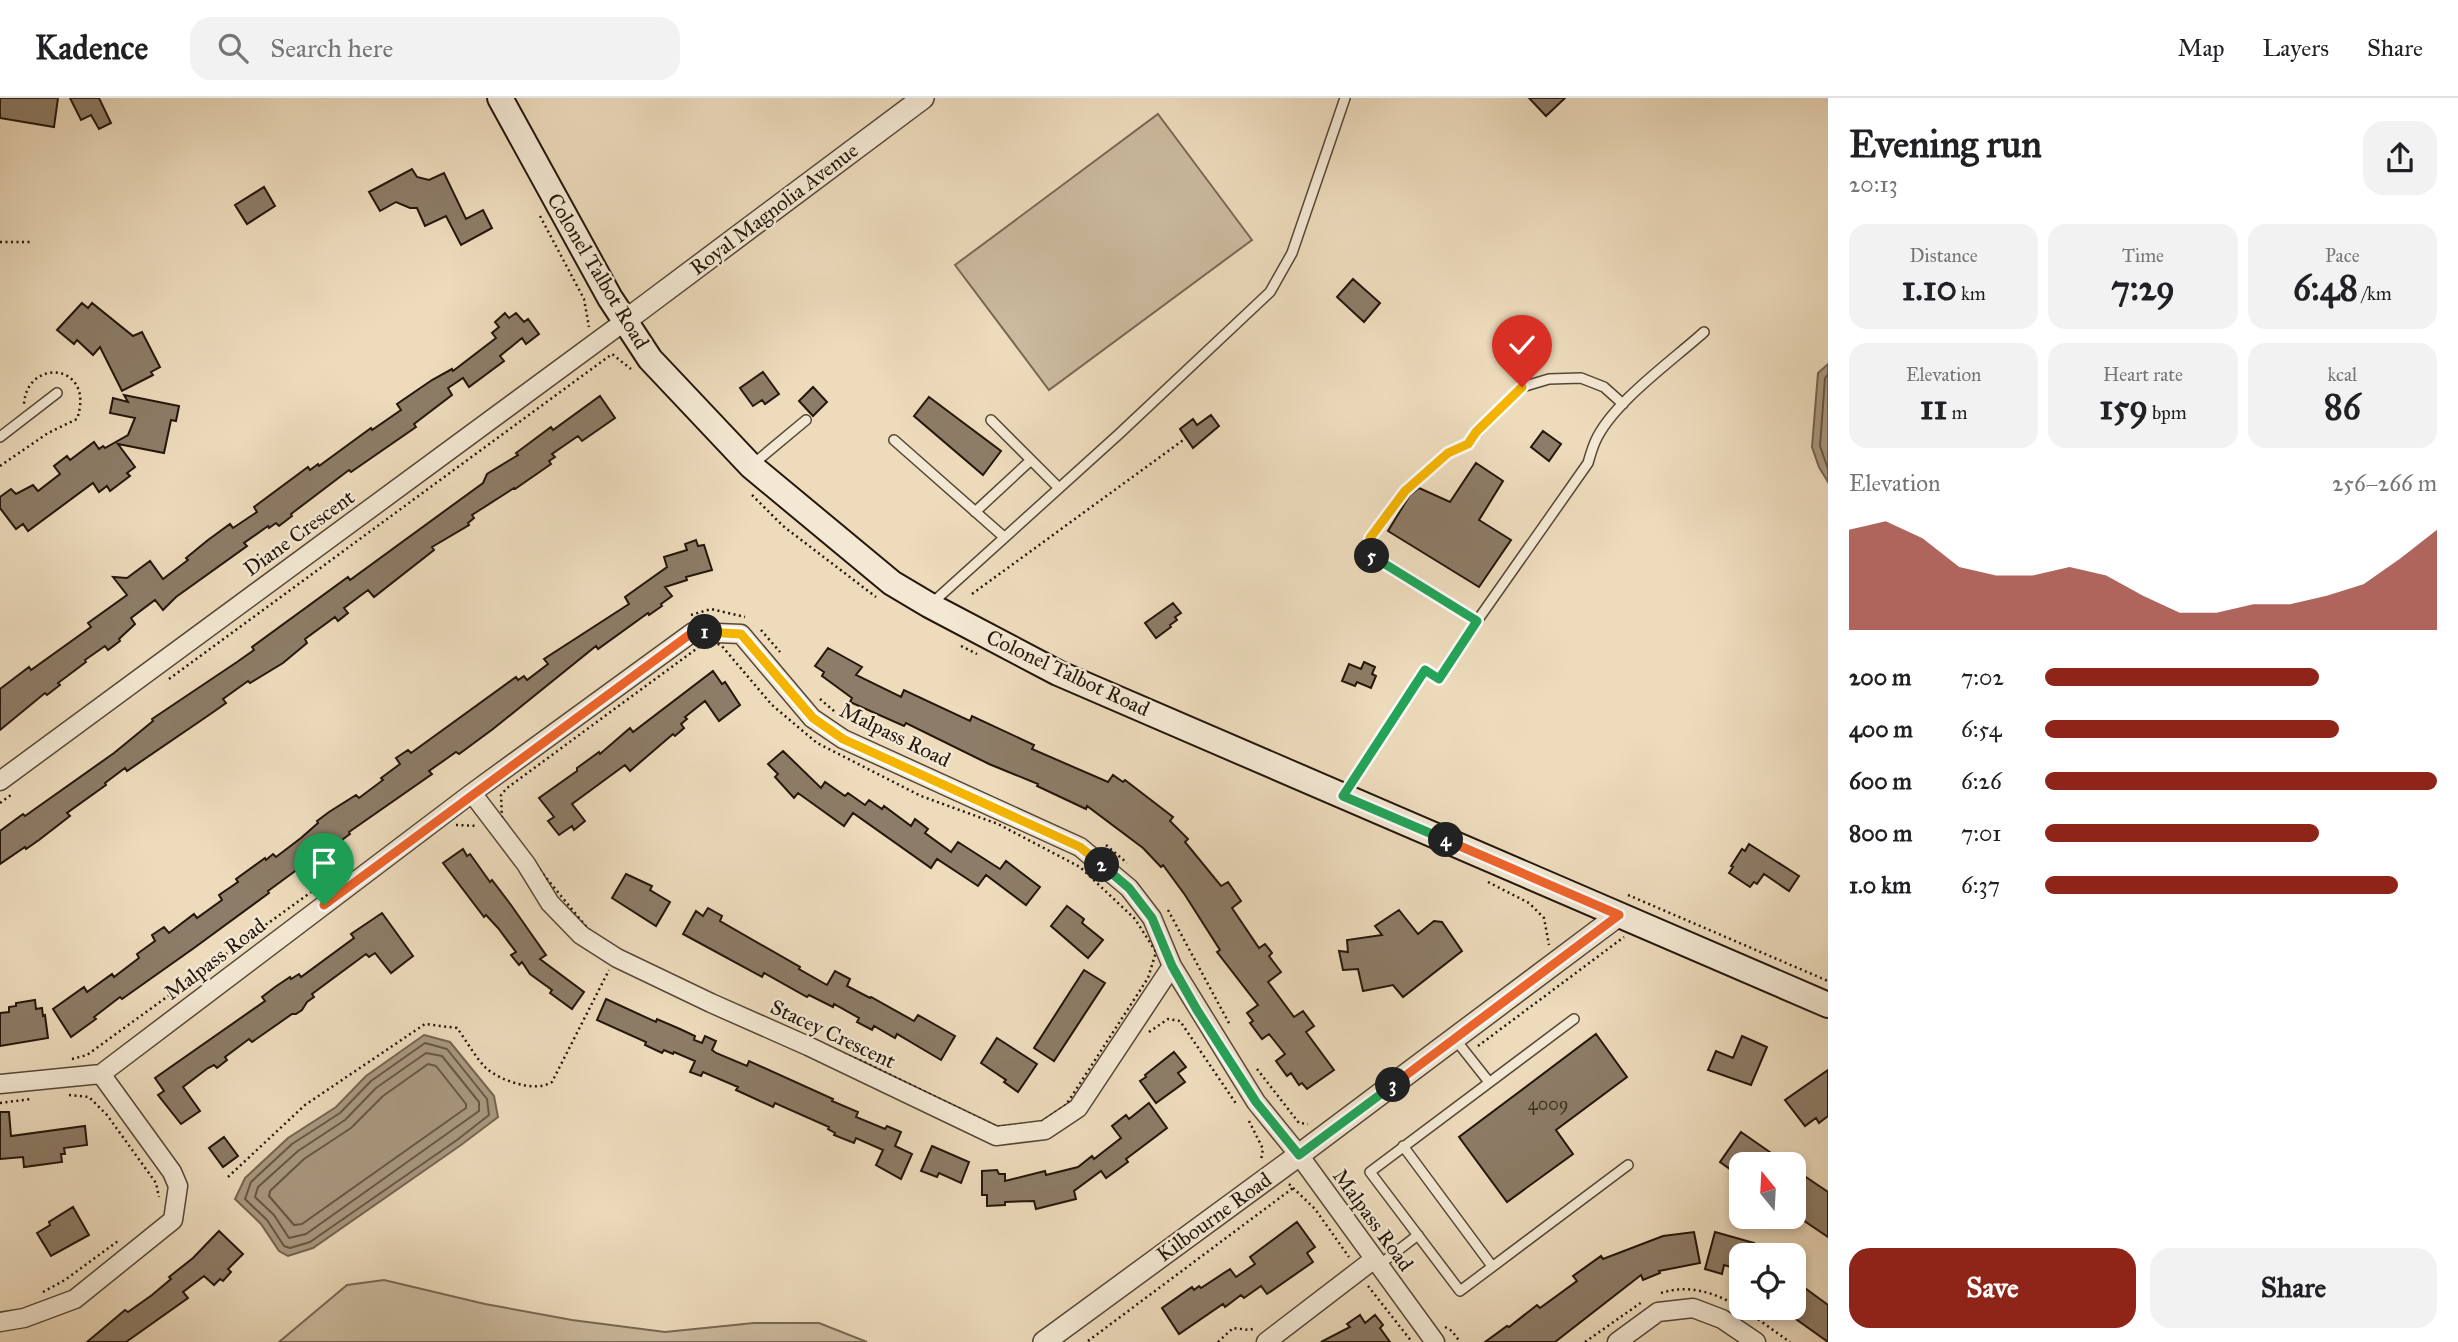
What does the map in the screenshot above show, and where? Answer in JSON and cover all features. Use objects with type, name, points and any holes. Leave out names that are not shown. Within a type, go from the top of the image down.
[{"type":"main road","name":"Colonel Talbot Road","points":[[499,98],[610,298],[650,359],[751,466],[892,583],[1058,673],[1343,796],[1622,926],[1828,1005]]},
{"type":"street","name":"Royal Magnolia Avenue","points":[[625,321],[923,98]]},
{"type":"street","name":"Diane Crescent","points":[[6,788],[625,321]]},
{"type":"street","name":"Malpass Road","points":[[101,1074],[472,793],[693,632],[741,634],[813,718],[843,739],[1080,847],[1129,888],[1152,918],[1172,966],[1256,1102],[1299,1155],[1435,1342]]},
{"type":"street","name":"Stacey Crescent","points":[[472,793],[526,864],[550,903],[582,935],[617,958],[996,1136],[1045,1130],[1078,1108],[1172,966]]},
{"type":"street","name":"Kilbourne Road","points":[[1044,1342],[1455,1039],[1622,926]]},
{"type":"street","points":[[0,1084],[101,1074],[172,1172],[178,1186],[173,1220],[75,1299],[24,1318],[0,1322]]},
{"type":"street","points":[[1263,1334],[1375,1263]]},
{"type":"street","points":[[1617,1342],[1658,1312],[1693,1308],[1722,1319],[1756,1342]]},
{"type":"lane","points":[[929,605],[1270,292],[1292,253],[1345,98]]},
{"type":"lane","points":[[1343,796],[1425,670],[1439,679],[1588,463],[1595,442],[1605,425],[1623,404],[1704,332]]},
{"type":"lane","points":[[1477,621],[1368,553],[1370,538],[1405,491],[1448,453],[1468,444],[1476,432],[1522,387],[1549,379],[1581,378],[1604,387],[1623,404]]},
{"type":"lane","points":[[0,437],[57,393]]},
{"type":"lane","points":[[751,466],[806,420]]},
{"type":"lane","points":[[991,420],[1059,488]]},
{"type":"lane","points":[[894,440],[1004,537]]},
{"type":"lane","points":[[975,512],[1031,460]]},
{"type":"lane","points":[[1574,1018],[1370,1172],[1460,1291],[1628,1165]]},
{"type":"lane","points":[[1455,1039],[1489,1082]]},
{"type":"lane","points":[[1403,1146],[1493,1266]]},
{"type":"lane","points":[[1375,1263],[1418,1235]]},
{"type":"path","points":[[538,212],[584,299],[590,324]]},
{"type":"path","points":[[0,242],[30,242]]},
{"type":"path","points":[[169,679],[612,354]]},
{"type":"path","points":[[972,594],[1186,438]]},
{"type":"path","points":[[692,615],[711,608],[733,612],[750,619]]},
{"type":"path","points":[[754,622],[782,655]]},
{"type":"path","points":[[708,640],[721,645],[772,705],[817,743],[921,796],[998,824],[1080,867],[1135,919],[1156,952],[1148,978],[1066,1105],[1040,1123],[997,1127],[862,1061],[790,1032],[598,941],[570,909],[502,819],[501,795],[708,640]]},
{"type":"path","points":[[811,692],[861,729]]},
{"type":"path","points":[[0,803],[6,788]]},
{"type":"path","points":[[1106,845],[1131,867]]},
{"type":"path","points":[[70,1059],[87,1055],[322,884]]},
{"type":"path","points":[[1617,890],[1828,981]]},
{"type":"path","points":[[1167,908],[1230,1026]]},
{"type":"path","points":[[1476,1048],[1622,926]]},
{"type":"path","points":[[228,1177],[305,1105],[425,1024],[457,1028],[486,1068],[522,1086],[546,1086],[552,1082],[609,969]]},
{"type":"path","points":[[1168,1019],[1180,1021],[1249,1122],[1264,1149],[1259,1169]]},
{"type":"path","points":[[1252,1063],[1300,1122],[1311,1125]]},
{"type":"path","points":[[68,1095],[89,1097],[107,1115],[156,1183],[159,1201]]},
{"type":"path","points":[[0,1103],[41,1098]]},
{"type":"path","points":[[1279,1187],[1288,1183],[1315,1209],[1349,1257],[1346,1266]]},
{"type":"path","points":[[1087,1341],[1293,1188]]},
{"type":"path","points":[[42,1292],[65,1280],[120,1240]]},
{"type":"path","points":[[1365,1283],[1412,1342]]},
{"type":"path","points":[[1218,1342],[1233,1328],[1263,1334]]},
{"type":"shaded area","points":[[1158,114],[1252,240],[1049,390],[955,265]]},
{"type":"shaded area","points":[[384,1280],[485,1304],[572,1320],[665,1332],[754,1323],[819,1323],[867,1342],[279,1342],[347,1285]]},
{"type":"water","points":[[1828,364],[1828,482],[1812,447],[1818,373]]},
{"type":"water","points":[[424,1035],[450,1042],[494,1096],[498,1117],[313,1248],[288,1256],[279,1251],[261,1224],[235,1199],[245,1178],[288,1138],[336,1107],[366,1076]]},
{"type":"building","points":[[0,98],[58,98],[54,127],[0,118]]},
{"type":"building","points":[[70,98],[99,98],[111,123],[99,129],[91,115],[81,120]]},
{"type":"building","points":[[1529,98],[1565,98],[1546,116]]},
{"type":"building","points":[[412,169],[417,177],[429,180],[444,173],[466,219],[483,210],[492,228],[461,245],[446,216],[425,226],[417,208],[396,202],[380,211],[369,192]]},
{"type":"building","points":[[264,187],[275,206],[247,224],[235,205]]},
{"type":"building","points":[[1353,279],[1380,303],[1364,322],[1337,297]]},
{"type":"building","points":[[82,303],[88,308],[92,303],[133,336],[142,332],[160,367],[151,372],[153,375],[122,391],[100,347],[93,355],[77,340],[74,344],[57,330]]},
{"type":"building","points":[[505,313],[509,318],[516,313],[524,322],[528,319],[539,334],[526,344],[522,338],[500,356],[504,361],[469,387],[463,378],[448,388],[452,395],[414,424],[416,427],[351,472],[349,470],[279,526],[276,523],[269,528],[268,526],[244,543],[247,546],[176,597],[163,610],[155,600],[131,618],[135,624],[120,641],[108,650],[105,646],[85,660],[86,662],[58,683],[60,685],[47,695],[45,693],[0,730],[0,689],[91,627],[88,623],[127,595],[113,577],[127,578],[150,561],[163,579],[230,524],[233,528],[257,512],[254,507],[308,467],[310,470],[318,464],[319,466],[371,428],[372,430],[401,410],[397,404],[432,380],[452,369],[453,371],[496,338],[492,333],[499,327],[495,322]]},
{"type":"building","points":[[763,372],[779,394],[765,404],[762,400],[753,406],[740,388]]},
{"type":"building","points":[[813,387],[827,402],[813,416],[799,401]]},
{"type":"building","points":[[124,395],[179,406],[176,421],[171,420],[164,453],[118,444],[135,467],[127,473],[130,476],[110,491],[107,486],[99,492],[93,483],[28,531],[23,524],[16,529],[0,508],[0,497],[11,489],[16,494],[33,485],[38,491],[60,474],[54,466],[67,456],[70,460],[94,442],[99,449],[103,446],[105,448],[128,435],[135,418],[110,413],[113,398],[128,402]]},
{"type":"building","points":[[600,396],[615,418],[582,441],[578,436],[552,454],[555,457],[549,461],[551,464],[472,515],[474,518],[469,525],[432,547],[434,550],[374,597],[368,590],[344,608],[348,613],[338,621],[335,617],[305,639],[307,643],[283,663],[250,683],[248,681],[223,699],[226,703],[127,771],[125,768],[67,813],[70,816],[39,840],[0,864],[0,831],[114,753],[153,721],[152,719],[254,650],[252,647],[348,577],[350,580],[483,483],[487,474],[518,455],[516,453],[551,427],[553,430]]},
{"type":"building","points":[[929,397],[1001,451],[983,475],[914,416]]},
{"type":"building","points":[[1211,415],[1219,426],[1193,448],[1180,429],[1193,419],[1197,425]]},
{"type":"building","points":[[1543,431],[1561,444],[1549,461],[1531,447]]},
{"type":"building","points":[[1476,463],[1503,481],[1479,520],[1511,540],[1479,587],[1388,531],[1410,495],[1419,488],[1450,502]]},
{"type":"building","points":[[696,540],[698,546],[704,545],[712,570],[686,577],[687,580],[665,587],[672,596],[661,604],[662,606],[598,649],[596,646],[493,729],[459,754],[456,752],[429,771],[432,774],[349,832],[350,834],[323,854],[321,852],[194,948],[122,999],[120,997],[71,1037],[53,1009],[84,987],[87,992],[112,974],[114,977],[139,958],[137,954],[155,941],[152,935],[164,927],[169,933],[194,914],[197,918],[222,900],[219,895],[238,882],[236,879],[265,858],[266,860],[273,854],[276,857],[329,812],[356,795],[359,798],[383,780],[381,778],[400,764],[396,758],[408,750],[411,753],[516,677],[518,680],[524,676],[527,680],[548,664],[544,659],[629,604],[625,597],[667,567],[664,557],[687,550],[685,544]]},
{"type":"building","points":[[1173,603],[1181,613],[1175,617],[1177,620],[1171,627],[1156,638],[1145,623]]},
{"type":"building","points":[[828,648],[862,667],[856,675],[901,697],[904,690],[970,721],[972,716],[1034,745],[1032,749],[1108,782],[1113,775],[1123,782],[1125,780],[1173,817],[1170,821],[1188,839],[1185,842],[1221,886],[1228,882],[1241,901],[1232,908],[1259,948],[1265,944],[1272,953],[1269,956],[1281,972],[1268,982],[1294,1017],[1303,1011],[1314,1026],[1306,1032],[1334,1070],[1307,1089],[1302,1083],[1299,1085],[1291,1073],[1287,1076],[1276,1061],[1285,1054],[1269,1034],[1262,1039],[1250,1023],[1253,1021],[1247,1013],[1258,1005],[1217,952],[1220,950],[1185,895],[1163,865],[1161,867],[1143,848],[1087,806],[1086,809],[906,723],[904,726],[850,702],[852,698],[822,676],[824,672],[815,666]]},
{"type":"building","points":[[1364,662],[1375,667],[1372,674],[1376,676],[1371,688],[1357,682],[1355,686],[1342,681],[1349,664],[1361,669]]},
{"type":"building","points":[[713,671],[722,684],[725,682],[740,705],[719,721],[705,701],[685,717],[687,719],[681,724],[684,728],[675,736],[673,734],[630,771],[625,765],[572,804],[585,821],[574,830],[572,826],[559,835],[548,821],[554,817],[539,798],[599,752],[600,754],[630,728],[633,732]]},
{"type":"building","points":[[783,751],[821,788],[825,782],[845,796],[848,793],[865,805],[869,800],[882,809],[884,806],[911,826],[915,819],[928,829],[925,833],[951,852],[958,842],[1000,869],[1006,861],[1040,887],[1026,905],[986,875],[978,886],[937,859],[931,868],[853,813],[844,826],[798,793],[794,798],[775,777],[778,774],[768,764]]},
{"type":"building","points":[[1749,844],[1799,876],[1789,891],[1764,874],[1757,884],[1754,882],[1750,887],[1729,873],[1742,849],[1745,851]]},
{"type":"building","points":[[463,849],[467,856],[470,854],[490,882],[492,880],[546,955],[540,959],[584,992],[572,1009],[550,993],[552,990],[530,974],[522,962],[519,965],[511,955],[516,952],[498,928],[486,915],[484,917],[443,863]]},
{"type":"building","points":[[626,874],[652,886],[650,890],[670,902],[656,926],[612,898]]},
{"type":"building","points":[[1067,906],[1084,919],[1082,923],[1103,940],[1088,958],[1051,926]]},
{"type":"building","points":[[708,908],[722,916],[720,921],[827,985],[835,971],[850,979],[847,986],[914,1021],[918,1015],[955,1036],[941,1060],[897,1034],[895,1038],[874,1026],[872,1030],[857,1022],[859,1018],[834,1004],[833,1007],[809,995],[807,997],[764,973],[762,977],[683,934],[696,911],[703,916]]},
{"type":"building","points":[[1399,910],[1418,934],[1434,921],[1442,922],[1462,951],[1403,997],[1393,985],[1363,991],[1358,969],[1343,970],[1339,951],[1348,952],[1347,940],[1382,935],[1375,926]]},
{"type":"building","points":[[382,913],[413,956],[391,973],[375,953],[369,957],[366,954],[312,994],[314,997],[302,1010],[252,1042],[249,1039],[225,1057],[227,1060],[217,1068],[214,1065],[208,1068],[183,1087],[200,1111],[181,1124],[158,1095],[164,1091],[155,1078],[265,1001],[262,997],[275,987],[290,977],[291,979],[299,974],[301,977],[354,938],[351,934]]},
{"type":"building","points":[[1084,970],[1105,983],[1054,1061],[1034,1048]]},
{"type":"building","points":[[606,999],[656,1022],[657,1019],[680,1029],[695,1036],[694,1040],[702,1043],[705,1036],[716,1041],[712,1050],[716,1053],[747,1066],[749,1061],[858,1112],[856,1117],[885,1129],[887,1126],[901,1132],[895,1146],[912,1154],[901,1179],[876,1165],[883,1150],[856,1138],[854,1143],[834,1135],[829,1127],[775,1103],[773,1107],[736,1090],[738,1087],[703,1072],[701,1076],[690,1072],[695,1061],[674,1052],[673,1054],[664,1050],[662,1053],[645,1045],[646,1042],[597,1020]]},
{"type":"building","points":[[35,1000],[36,1009],[42,1008],[43,1016],[45,1015],[48,1038],[0,1046],[0,1013],[9,1012],[9,1007],[16,1006],[16,1003]]},
{"type":"building","points":[[1596,1034],[1627,1077],[1556,1130],[1573,1154],[1507,1202],[1459,1137]]},
{"type":"building","points":[[1742,1036],[1767,1047],[1751,1085],[1708,1070],[1716,1051],[1733,1058]]},
{"type":"building","points":[[997,1038],[1037,1064],[1018,1092],[981,1063]]},
{"type":"building","points":[[1174,1052],[1186,1067],[1178,1073],[1185,1082],[1156,1103],[1140,1081]]},
{"type":"building","points":[[1828,1070],[1828,1116],[1819,1123],[1816,1118],[1805,1126],[1785,1100]]},
{"type":"building","points":[[1149,1103],[1167,1128],[1106,1178],[1101,1171],[1074,1191],[1076,1199],[1036,1209],[1034,1201],[987,1206],[987,1195],[982,1195],[982,1171],[997,1170],[999,1174],[1005,1174],[1005,1181],[1045,1171],[1046,1175],[1078,1167],[1092,1156],[1094,1159],[1121,1138],[1112,1126],[1126,1115],[1129,1119]]},
{"type":"building","points":[[0,1112],[9,1112],[11,1136],[85,1126],[87,1145],[64,1148],[65,1154],[61,1154],[62,1162],[24,1167],[23,1157],[0,1159]]},
{"type":"building","points":[[1741,1132],[1770,1152],[1729,1152],[1729,1168],[1720,1162]]},
{"type":"building","points":[[224,1137],[238,1156],[223,1167],[209,1148]]},
{"type":"building","points":[[932,1146],[969,1162],[961,1183],[939,1173],[937,1177],[921,1171]]},
{"type":"building","points":[[1806,1177],[1828,1192],[1828,1237],[1806,1222]]},
{"type":"building","points":[[73,1207],[89,1235],[51,1256],[37,1233]]},
{"type":"building","points":[[1297,1222],[1315,1247],[1307,1253],[1313,1262],[1267,1294],[1261,1286],[1244,1298],[1241,1295],[1179,1334],[1162,1308],[1192,1287],[1194,1290],[1199,1286],[1201,1288],[1230,1269],[1236,1277],[1255,1264],[1250,1257]]},
{"type":"building","points":[[219,1231],[243,1254],[228,1269],[231,1272],[223,1281],[220,1279],[214,1285],[204,1276],[183,1292],[188,1298],[126,1342],[87,1342],[125,1310],[128,1312],[152,1295]]},
{"type":"building","points":[[1694,1232],[1700,1263],[1659,1271],[1660,1273],[1643,1280],[1641,1275],[1555,1342],[1485,1342],[1537,1305],[1540,1308],[1577,1281],[1573,1276],[1601,1256],[1603,1259],[1663,1236]]},
{"type":"building","points":[[1715,1232],[1754,1243],[1729,1243],[1729,1266],[1724,1265],[1722,1274],[1705,1269]]},
{"type":"building","points":[[1806,1289],[1828,1305],[1828,1342],[1797,1320],[1806,1320]]},
{"type":"building","points":[[1360,1315],[1365,1323],[1375,1315],[1383,1325],[1380,1328],[1390,1342],[1321,1342],[1350,1327],[1347,1324]]},
{"type":"route","points":[[324,905],[693,632],[741,634],[813,718],[843,739],[1080,847],[1129,888],[1152,918],[1172,966],[1197,1010],[1256,1102],[1299,1155],[1619,915],[1343,796],[1425,670],[1439,679],[1477,621],[1368,553],[1370,538],[1405,491],[1448,453],[1468,444],[1476,432],[1522,387]]}]
